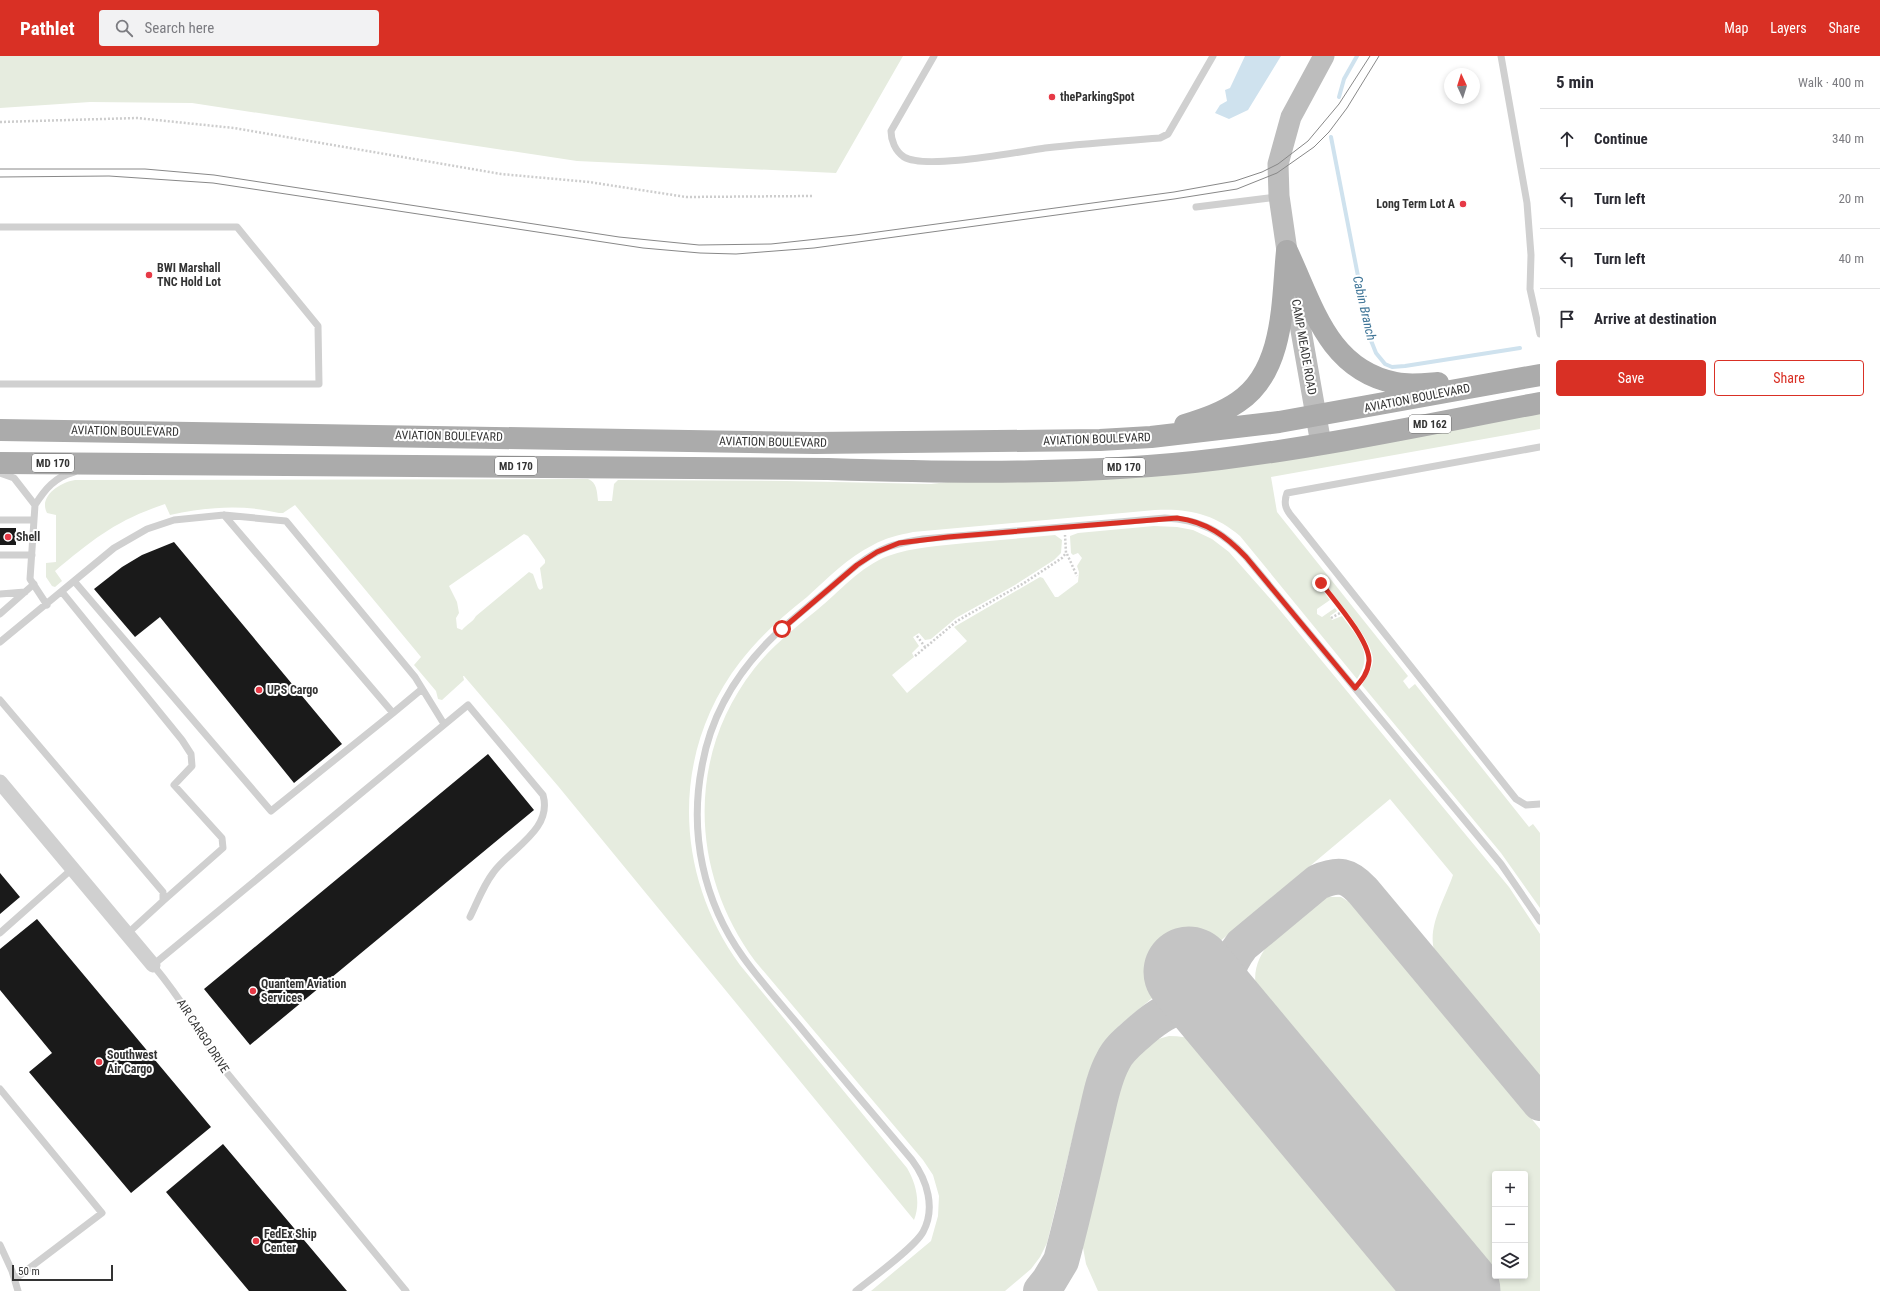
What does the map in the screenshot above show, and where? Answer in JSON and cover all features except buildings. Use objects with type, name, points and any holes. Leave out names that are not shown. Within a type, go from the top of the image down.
[{"type":"main road","name":"MD 170","points":[[1151,437],[1225,410],[1240,402],[1263,376],[1271,363],[1276,346],[1288,251],[1280,196],[1278,164],[1283,141],[1291,118],[1324,56]]},
{"type":"main road","points":[[1288,251],[1330,341],[1342,356],[1360,370],[1378,379],[1398,384],[1518,379]]},
{"type":"main road","name":"CAMP MEADE ROAD","points":[[1288,251],[1320,444]]},
{"type":"main road","name":"AVIATION BOULEVARD","points":[[0,430],[815,443],[1057,442],[1151,437],[1242,428],[1540,375]]},
{"type":"main road","name":"MD 162","points":[[1320,444],[1540,403]]},
{"type":"main road","name":"MD 170","points":[[0,463],[804,469],[926,472],[1000,471],[1158,465],[1220,459],[1320,444]]},
{"type":"street","name":"AIR CARGO DRIVE","points":[[0,782],[153,965]]},
{"type":"lane","points":[[934,56],[891,131],[891,141],[904,156],[918,161],[959,160],[1046,148],[1160,138],[1168,134],[1213,56]]},
{"type":"lane","points":[[1501,56],[1527,203],[1531,239],[1530,289],[1540,334]]},
{"type":"lane","points":[[1196,207],[1280,196]]},
{"type":"lane","points":[[0,227],[236,228],[318,326],[319,384],[0,384]]},
{"type":"lane","points":[[1540,447],[1287,493],[1285,505],[1293,518],[1503,784],[1520,803],[1530,806],[1540,804]]},
{"type":"lane","points":[[47,605],[30,579],[35,505],[47,486],[63,475],[107,463]]},
{"type":"lane","points":[[0,473],[14,478],[35,505]]},
{"type":"lane","points":[[224,515],[393,713]]},
{"type":"lane","points":[[0,642],[47,605],[114,548],[147,529],[174,520],[224,515],[286,521],[415,678],[444,724]]},
{"type":"lane","points":[[856,1291],[920,1235],[925,1227],[928,1211],[927,1189],[922,1175],[912,1160],[743,957],[722,921],[706,882],[700,858],[697,797],[705,750],[728,693],[756,654],[801,612],[867,558],[888,547],[911,541],[1064,527],[1171,518],[1189,520],[1212,528],[1230,541],[1246,557],[1501,864],[1540,921]]},
{"type":"lane","points":[[0,520],[34,520]]},
{"type":"lane","points":[[0,555],[32,555]]},
{"type":"lane","points":[[74,581],[271,811],[422,689]]},
{"type":"lane","points":[[0,614],[34,584]]},
{"type":"lane","points":[[0,594],[25,592]]},
{"type":"lane","points":[[62,592],[182,740],[191,754],[192,766],[174,785],[222,838],[223,848],[127,934]]},
{"type":"lane","points":[[0,700],[163,892],[163,901]]},
{"type":"lane","points":[[153,965],[468,705],[544,795],[546,805],[538,829],[501,863],[492,875],[470,917]]},
{"type":"lane","points":[[0,933],[72,869]]},
{"type":"lane","name":"AIR CARGO DRIVE","points":[[153,965],[197,1025],[218,1062],[406,1291]]},
{"type":"lane","points":[[0,1089],[102,1213],[15,1279]]},
{"type":"lane","points":[[0,1245],[15,1279],[18,1291]]},
{"type":"path","points":[[0,122],[137,118],[234,128],[501,174],[589,182],[686,197],[812,196]]},
{"type":"path","points":[[1064,527],[1066,553],[1077,576]]},
{"type":"path","points":[[915,656],[952,624],[1024,583],[1062,558],[1066,553]]},
{"type":"path","points":[[1321,583],[1364,644],[1368,656],[1366,674],[1355,688]]},
{"type":"path","points":[[1331,618],[1342,612]]},
{"type":"path","points":[[917,636],[925,647]]},
{"type":"shaded area","points":[[0,56],[903,56],[836,173],[577,161],[192,103],[90,102],[0,108]]},
{"type":"shaded area","points":[[1540,411],[1540,429],[1271,477],[1277,512],[1408,676],[1403,681],[1409,689],[1415,684],[1529,827],[1533,824],[1540,833],[1540,908],[1501,853],[1362,685],[1372,666],[1373,659],[1371,651],[1360,630],[1344,607],[1322,581],[1318,584],[1330,600],[1317,609],[1317,614],[1322,617],[1335,608],[1337,611],[1330,616],[1332,620],[1342,616],[1362,646],[1364,661],[1362,670],[1357,679],[1240,536],[1221,522],[1200,514],[1179,510],[1155,510],[913,532],[892,537],[878,543],[864,550],[838,569],[771,628],[740,662],[717,697],[701,735],[692,774],[689,814],[693,854],[702,892],[718,930],[740,965],[907,1168],[913,1180],[917,1200],[914,1220],[558,786],[464,676],[464,680],[442,700],[438,699],[436,691],[414,665],[421,657],[295,505],[283,513],[252,508],[211,508],[170,515],[165,504],[148,510],[119,524],[81,549],[55,571],[62,581],[55,587],[52,586],[46,577],[46,563],[56,562],[56,515],[47,513],[45,507],[46,501],[52,491],[69,481],[75,480],[588,479],[595,485],[598,501],[612,501],[614,484],[618,480],[931,484]],"holes":[[[524,534],[528,536],[545,560],[545,563],[540,568],[543,588],[540,590],[538,588],[533,574],[529,572],[476,616],[462,630],[457,628],[456,618],[459,613],[457,602],[449,586]]]},
{"type":"shaded area","points":[[1154,526],[1177,527],[1193,530],[1212,539],[1229,552],[1274,603],[1509,887],[1540,934],[1540,1078],[1435,953],[1433,934],[1435,924],[1453,875],[1390,799],[1120,1025],[1105,1042],[1088,1075],[1047,1243],[1040,1257],[1031,1269],[1005,1291],[871,1291],[931,1241],[938,1216],[939,1196],[933,1175],[923,1160],[755,961],[734,927],[718,890],[708,853],[705,815],[707,776],[716,739],[732,703],[754,669],[768,653],[859,573],[878,560],[897,553],[936,546],[1055,535],[1062,540],[1061,553],[1054,560],[1015,585],[956,618],[931,639],[925,640],[919,633],[913,637],[919,646],[912,653],[914,657],[892,675],[907,693],[967,641],[954,627],[1040,577],[1043,578],[1055,597],[1058,597],[1078,582],[1079,572],[1077,566],[1082,558],[1078,553],[1073,555],[1071,553],[1070,536],[1078,533]]},
{"type":"shaded area","points":[[1327,897],[1341,897],[1354,905],[1540,1129],[1540,1291],[1496,1291],[1264,1010],[1255,982],[1259,959],[1273,939],[1309,907]]},
{"type":"shaded area","points":[[1169,1036],[1184,1037],[1198,1041],[1222,1057],[1417,1291],[1098,1291],[1086,1264],[1082,1242],[1117,1089],[1129,1061],[1135,1054],[1149,1043]]},
{"type":"water","points":[[1245,56],[1281,56],[1248,110],[1229,119],[1215,113],[1220,105],[1227,101],[1225,90],[1230,88]]},
{"type":"waterway","name":"Cabin Branch","points":[[1339,97],[1344,79],[1357,56]]},
{"type":"waterway","name":"Cabin Branch","points":[[1331,137],[1370,338],[1376,353],[1385,364],[1392,367],[1405,366],[1520,348]]},
{"type":"taxiway","points":[[1227,1017],[1224,988],[1231,962],[1242,945],[1318,882],[1332,877],[1343,877],[1353,882],[1363,891],[1540,1103]]},
{"type":"taxiway","points":[[1041,1291],[1061,1261],[1103,1085],[1115,1057],[1127,1043],[1148,1024],[1169,1011],[1189,1007],[1201,1008],[1227,1017]]},
{"type":"runway","points":[[1189,972],[1455,1291]]},
{"type":"tram line","points":[[0,169],[145,169],[214,175],[619,237],[699,245],[771,244],[855,235],[1174,192],[1235,181],[1262,172],[1278,164],[1308,141],[1339,104],[1370,56]]},
{"type":"tram line","points":[[0,177],[109,176],[213,183],[643,248],[700,253],[736,254],[814,248],[1174,199],[1237,189],[1277,173],[1314,147],[1329,132],[1347,108],[1379,56]]},
{"type":"place","name":"theParkingSpot","points":[[1052,97]]},
{"type":"place","name":"Long Term Lot A","points":[[1463,204]]},
{"type":"place","name":"BWI Marshall TNC Hold Lot","points":[[149,275]]},
{"type":"place","name":"Shell","points":[[8,537]]},
{"type":"place","name":"UPS Cargo","points":[[259,690]]},
{"type":"place","name":"Quantem Aviation Services","points":[[253,991]]},
{"type":"place","name":"Southwest Air Cargo","points":[[99,1062]]},
{"type":"place","name":"FedEx Ship Center","points":[[256,1241]]},
{"type":"route","points":[[782,629],[857,565],[877,552],[899,543],[923,539],[1177,518],[1200,523],[1212,528],[1230,541],[1246,557],[1355,688],[1366,674],[1369,660],[1367,649],[1321,583]]}]
